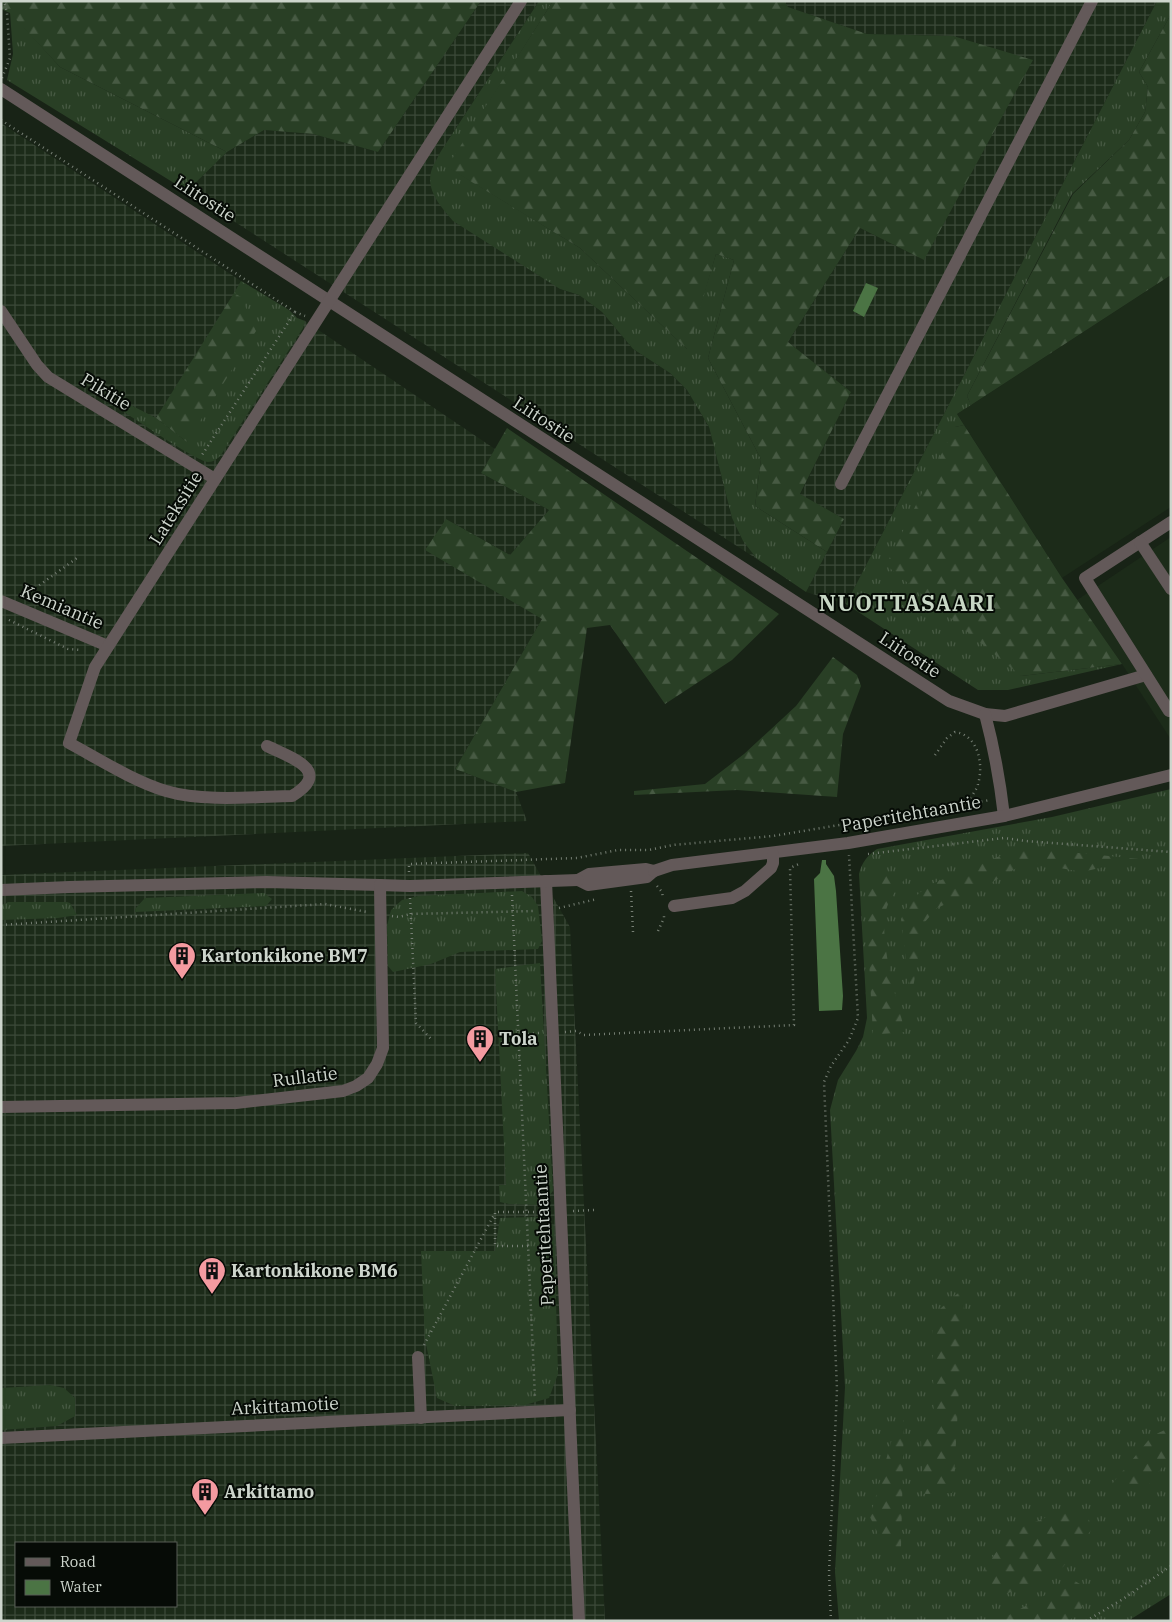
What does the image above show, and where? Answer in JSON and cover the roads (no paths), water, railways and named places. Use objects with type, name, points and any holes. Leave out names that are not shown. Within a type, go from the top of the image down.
[{"type":"street","name":"Lateksitie","points":[[267,746],[302,762],[308,770],[310,778],[304,789],[292,796],[198,797],[166,791],[138,780],[69,743],[103,644],[215,479],[520,1]]},
{"type":"street","points":[[840,484],[1092,1]]},
{"type":"street","name":"Liitostie","points":[[1,89],[949,701],[985,714],[1005,716],[1146,675]]},
{"type":"street","name":"Pikitie","points":[[1,311],[37,365],[48,377],[215,479]]},
{"type":"street","points":[[1171,522],[1085,578],[1169,711],[1171,710]]},
{"type":"street","points":[[1140,542],[1171,589]]},
{"type":"street","name":"Kemiantie","points":[[7,603],[103,644]]},
{"type":"street","points":[[985,714],[999,776],[1004,816]]},
{"type":"street","name":"Paperitehtaantie","points":[[579,1621],[546,881],[578,880],[588,885],[647,877],[654,871],[672,865],[773,854],[848,849],[1004,816],[1171,775]]},
{"type":"street","points":[[674,906],[732,898],[745,891],[771,868],[774,863],[773,854]]},
{"type":"street","points":[[1,890],[267,882],[380,885],[546,881]]},
{"type":"street","name":"Rullatie","points":[[1,1108],[236,1103],[343,1091],[356,1086],[368,1078],[373,1071],[382,1048],[380,885]]},
{"type":"street","points":[[418,1357],[421,1418]]},
{"type":"street","name":"Arkittamotie","points":[[1,1438],[570,1410]]},
{"type":"water","points":[[866,283],[878,288],[864,317],[853,311]]},
{"type":"water","points":[[822,860],[826,860],[826,864],[834,876],[836,891],[843,996],[842,1010],[819,1011],[814,879],[820,873]]},
{"type":"place","name":"Kartonkikone BM7","points":[[182,980]]},
{"type":"place","name":"Tola","points":[[480,1063]]},
{"type":"place","name":"Kartonkikone BM6","points":[[212,1295]]},
{"type":"place","name":"Arkittamo","points":[[205,1516]]},
{"type":"district","name":"NUOTTASAARI","points":[[907,603]]}]
